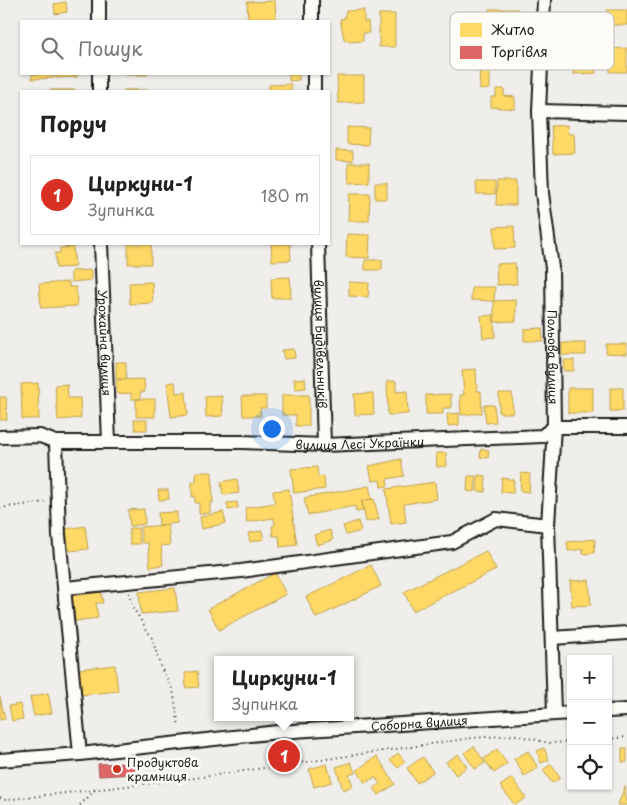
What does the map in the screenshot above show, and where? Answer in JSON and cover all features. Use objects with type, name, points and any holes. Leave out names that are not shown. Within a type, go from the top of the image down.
[{"type":"street","points":[[99,0],[99,20]]},
{"type":"street","points":[[312,0],[312,20]]},
{"type":"street","name":"Польова вулиця","points":[[541,70],[539,111],[542,193],[552,268],[554,427],[548,525],[554,713]]},
{"type":"street","points":[[99,75],[99,90]]},
{"type":"street","points":[[314,75],[314,90]]},
{"type":"street","points":[[539,111],[627,113]]},
{"type":"street","name":"Урожайна вулиця","points":[[101,245],[109,442]]},
{"type":"street","name":"вулиця Будівельників","points":[[318,245],[324,445]]},
{"type":"street","name":"вулиця Лесі Українки","points":[[0,436],[40,436],[56,442],[242,442],[324,445],[542,436],[554,427],[627,426]]},
{"type":"street","points":[[56,442],[58,500],[80,754]]},
{"type":"street","points":[[65,588],[335,559],[452,542],[496,519],[548,525]]},
{"type":"street","points":[[552,638],[627,633]]},
{"type":"street","points":[[612,711],[627,710]]},
{"type":"street","name":"Соборна вулиця","points":[[0,760],[80,754],[278,732],[567,712]]},
{"type":"path","points":[[0,508],[58,500]]},
{"type":"path","points":[[127,582],[132,606],[152,638],[160,668],[173,690],[179,727]]},
{"type":"path","points":[[0,798],[4,800],[188,779],[472,738],[516,735],[549,743],[567,742]]},
{"type":"path","points":[[612,739],[627,738]]},
{"type":"path","points":[[80,805],[96,789]]},
{"type":"building: Житло","points":[[275,1],[276,19],[248,20],[247,2]]},
{"type":"building: Житло","points":[[66,2],[67,12],[55,14],[54,4]]},
{"type":"building: Житло","points":[[489,9],[518,9],[518,12],[489,12]]},
{"type":"building: Житло","points":[[364,10],[364,22],[368,21],[369,33],[363,33],[363,41],[350,42],[344,39],[340,19],[344,19],[346,11]]},
{"type":"building: Житло","points":[[607,10],[627,10],[627,25],[614,25],[614,12],[607,12]]},
{"type":"building: Житло","points":[[379,14],[395,14],[395,47],[379,47]]},
{"type":"building: Житло","points":[[627,48],[627,72],[610,72],[610,70],[614,70],[614,49]]},
{"type":"building: Житло","points":[[479,70],[490,70],[490,89],[480,90]]},
{"type":"building: Житло","points":[[573,70],[596,70],[596,73],[573,74]]},
{"type":"building: Житло","points":[[32,75],[54,75],[54,78],[32,79]]},
{"type":"building: Житло","points":[[56,75],[77,75],[77,77],[56,78]]},
{"type":"building: Житло","points":[[289,75],[299,75],[299,80],[289,81]]},
{"type":"building: Житло","points":[[337,76],[364,76],[364,102],[338,103]]},
{"type":"building: Житло","points":[[291,84],[291,90],[269,90],[269,85]]},
{"type":"building: Житло","points":[[496,89],[504,89],[504,96],[515,97],[515,109],[491,107],[491,97],[496,97]]},
{"type":"building: Житло","points":[[567,125],[568,134],[574,134],[575,153],[553,154],[551,126]]},
{"type":"building: Житло","points":[[347,127],[369,128],[368,145],[347,144]]},
{"type":"building: Житло","points":[[336,150],[353,151],[353,161],[336,160]]},
{"type":"building: Житло","points":[[348,163],[369,163],[369,182],[349,183]]},
{"type":"building: Житло","points":[[497,181],[516,181],[516,205],[496,205]]},
{"type":"building: Житло","points":[[476,182],[495,182],[495,194],[477,194]]},
{"type":"building: Житло","points":[[375,183],[387,183],[387,199],[375,199]]},
{"type":"building: Житло","points":[[349,194],[370,194],[369,221],[348,221]]},
{"type":"building: Житло","points":[[514,226],[515,248],[495,249],[494,227]]},
{"type":"building: Житло","points":[[347,234],[370,235],[369,258],[346,257]]},
{"type":"building: Житло","points":[[128,245],[151,245],[151,264],[128,264]]},
{"type":"building: Житло","points":[[271,245],[290,245],[291,260],[272,261]]},
{"type":"building: Житло","points":[[73,247],[75,267],[56,268],[55,253],[60,253],[60,248]]},
{"type":"building: Житло","points":[[365,260],[382,260],[382,270],[365,270]]},
{"type":"building: Житло","points":[[515,263],[517,284],[497,285],[496,264]]},
{"type":"building: Житло","points":[[91,270],[91,280],[71,282],[71,271]]},
{"type":"building: Житло","points":[[290,277],[291,298],[272,298],[271,278]]},
{"type":"building: Житло","points":[[69,282],[69,287],[76,287],[77,306],[41,308],[39,284]]},
{"type":"building: Житло","points":[[152,282],[153,303],[130,304],[129,283]]},
{"type":"building: Житло","points":[[349,282],[369,283],[368,297],[349,296]]},
{"type":"building: Житло","points":[[472,287],[495,287],[494,301],[471,300]]},
{"type":"building: Житло","points":[[516,300],[516,321],[494,322],[494,301]]},
{"type":"building: Житло","points":[[494,315],[495,337],[483,338],[481,316]]},
{"type":"building: Житло","points":[[542,328],[543,341],[524,341],[524,329]]},
{"type":"building: Житло","points":[[562,343],[586,343],[586,355],[562,355]]},
{"type":"building: Житло","points":[[606,344],[627,344],[627,354],[606,353]]},
{"type":"building: Житло","points":[[294,349],[295,358],[284,359],[282,350]]},
{"type":"building: Житло","points":[[563,360],[574,360],[574,371],[564,371]]},
{"type":"building: Житло","points":[[116,362],[126,362],[126,379],[116,379]]},
{"type":"building: Житло","points":[[476,369],[477,391],[481,391],[482,413],[461,415],[460,395],[464,395],[462,370]]},
{"type":"building: Житло","points":[[305,378],[306,388],[295,389],[294,379]]},
{"type":"building: Житло","points":[[144,379],[145,392],[140,392],[140,399],[131,399],[131,393],[117,394],[116,380]]},
{"type":"building: Житло","points":[[387,381],[396,381],[396,392],[407,391],[408,414],[388,415]]},
{"type":"building: Житло","points":[[175,382],[176,393],[186,392],[188,415],[171,417],[167,383]]},
{"type":"building: Житло","points":[[38,383],[39,419],[22,419],[21,384]]},
{"type":"building: Житло","points":[[67,384],[68,398],[80,398],[81,418],[58,420],[55,385]]},
{"type":"building: Житло","points":[[568,388],[593,388],[593,413],[568,413]]},
{"type":"building: Житло","points":[[610,388],[623,388],[623,411],[610,411]]},
{"type":"building: Житло","points":[[373,393],[374,414],[355,415],[354,394]]},
{"type":"building: Житло","points":[[499,393],[512,393],[513,413],[499,413]]},
{"type":"building: Житло","points":[[451,394],[451,408],[443,408],[443,414],[426,414],[426,395]]},
{"type":"building: Житло","points":[[282,395],[309,395],[309,426],[296,426],[296,415],[282,415]]},
{"type":"building: Житло","points":[[222,396],[223,416],[206,417],[205,397]]},
{"type":"building: Житло","points":[[242,396],[266,396],[266,408],[260,408],[261,416],[243,416]]},
{"type":"building: Житло","points":[[0,397],[6,397],[7,420],[0,420]]},
{"type":"building: Житло","points":[[136,399],[155,399],[155,417],[136,417]]},
{"type":"building: Житло","points":[[484,405],[494,405],[496,422],[486,423]]},
{"type":"building: Житло","points":[[459,413],[459,425],[448,426],[447,414]]},
{"type":"building: Житло","points":[[134,420],[147,420],[147,430],[135,430]]},
{"type":"building: Житло","points":[[481,449],[489,450],[488,458],[480,457]]},
{"type":"building: Житло","points":[[436,453],[446,453],[447,466],[437,467]]},
{"type":"building: Житло","points":[[401,459],[404,476],[387,479],[388,486],[381,487],[380,480],[372,481],[369,466]]},
{"type":"building: Житло","points":[[317,467],[318,477],[324,476],[325,489],[294,493],[291,469]]},
{"type":"building: Житло","points":[[196,472],[212,472],[213,503],[210,503],[210,513],[199,514],[199,503],[195,503],[195,496],[192,497],[192,482],[196,482]]},
{"type":"building: Житло","points":[[521,473],[530,474],[529,492],[520,491]]},
{"type":"building: Житло","points":[[478,475],[486,476],[485,492],[477,491]]},
{"type":"building: Житло","points":[[468,476],[476,476],[475,492],[467,491]]},
{"type":"building: Житло","points":[[502,478],[514,480],[513,493],[501,492]]},
{"type":"building: Житло","points":[[237,479],[239,493],[223,495],[221,482]]},
{"type":"building: Житло","points":[[435,482],[437,499],[404,504],[406,522],[391,524],[386,489]]},
{"type":"building: Житло","points":[[369,486],[372,499],[362,501],[363,511],[356,512],[355,506],[308,515],[304,498]]},
{"type":"building: Житло","points":[[289,489],[297,545],[280,547],[279,536],[273,536],[272,526],[275,525],[274,518],[247,522],[245,508],[275,503],[273,491]]},
{"type":"building: Житло","points":[[158,490],[168,490],[169,499],[159,500]]},
{"type":"building: Житло","points":[[374,499],[379,519],[366,522],[362,501]]},
{"type":"building: Житло","points":[[237,502],[238,508],[228,510],[227,503]]},
{"type":"building: Житло","points":[[144,509],[145,524],[130,526],[128,510]]},
{"type":"building: Житло","points":[[177,512],[177,523],[159,525],[158,513]]},
{"type":"building: Житло","points":[[223,512],[226,523],[202,529],[200,517]]},
{"type":"building: Житло","points":[[358,521],[361,531],[346,535],[343,526]]},
{"type":"building: Житло","points":[[168,525],[170,545],[161,546],[163,565],[150,567],[148,543],[142,543],[140,527]]},
{"type":"building: Житло","points":[[85,526],[88,549],[69,551],[66,529]]},
{"type":"building: Житло","points":[[129,528],[138,528],[140,544],[130,544]]},
{"type":"building: Житло","points":[[330,530],[333,540],[317,545],[314,535]]},
{"type":"building: Житло","points":[[262,531],[264,539],[250,542],[248,533]]},
{"type":"building: Житло","points":[[595,539],[594,553],[583,554],[583,549],[568,551],[567,542]]},
{"type":"building: Житло","points":[[486,551],[496,570],[413,611],[404,592]]},
{"type":"building: Житло","points":[[371,565],[381,586],[316,618],[306,597]]},
{"type":"building: Житло","points":[[275,573],[286,594],[219,630],[208,609]]},
{"type":"building: Житло","points":[[589,580],[591,605],[572,606],[570,581]]},
{"type":"building: Житло","points":[[175,588],[178,611],[141,614],[139,592]]},
{"type":"building: Житло","points":[[101,592],[103,603],[96,603],[98,618],[75,621],[72,596]]},
{"type":"building: Житло","points":[[115,665],[118,691],[81,695],[78,669]]},
{"type":"building: Житло","points":[[197,671],[199,687],[186,688],[185,673]]},
{"type":"building: Житло","points":[[48,693],[52,713],[34,716],[30,697]]},
{"type":"building: Житло","points":[[0,697],[5,719],[0,720]]},
{"type":"building: Житло","points":[[20,704],[23,719],[12,721],[9,706]]},
{"type":"building: Житло","points":[[474,746],[485,763],[475,769],[464,753]]},
{"type":"building: Житло","points":[[544,748],[549,760],[541,763],[537,751]]},
{"type":"building: Житло","points":[[622,748],[627,748],[627,762],[622,762]]},
{"type":"building: Житло","points":[[497,749],[507,764],[494,773],[484,759]]},
{"type":"building: Житло","points":[[528,751],[538,768],[524,776],[514,759]]},
{"type":"building: Житло","points":[[398,753],[405,762],[398,768],[390,760]]},
{"type":"building: Житло","points":[[458,754],[467,767],[456,775],[446,762]]},
{"type":"building: Житло","points":[[377,756],[395,784],[379,795],[374,788],[380,784],[375,777],[365,783],[357,770]]},
{"type":"building: Житло","points":[[423,757],[433,772],[417,783],[407,768]]},
{"type":"building: Житло","points":[[351,762],[355,773],[349,775],[353,786],[343,790],[336,767]]},
{"type":"building: Житло","points":[[327,764],[332,782],[314,787],[309,769]]},
{"type":"building: Житло","points":[[551,764],[560,778],[552,783],[543,770]]},
{"type":"building: Житло","points":[[512,778],[526,798],[515,805],[500,786]]},
{"type":"building: Житло","points":[[625,786],[627,805],[618,805]]},
{"type":"building: Торгівля","name":"Продуктова крамниця","points":[[134,763],[135,774],[99,776],[98,764]]},
{"type":"place","name":"Циркуни-1","points":[[284,756]]},
{"type":"place","name":"Продуктова крамниця","points":[[117,769]]}]
